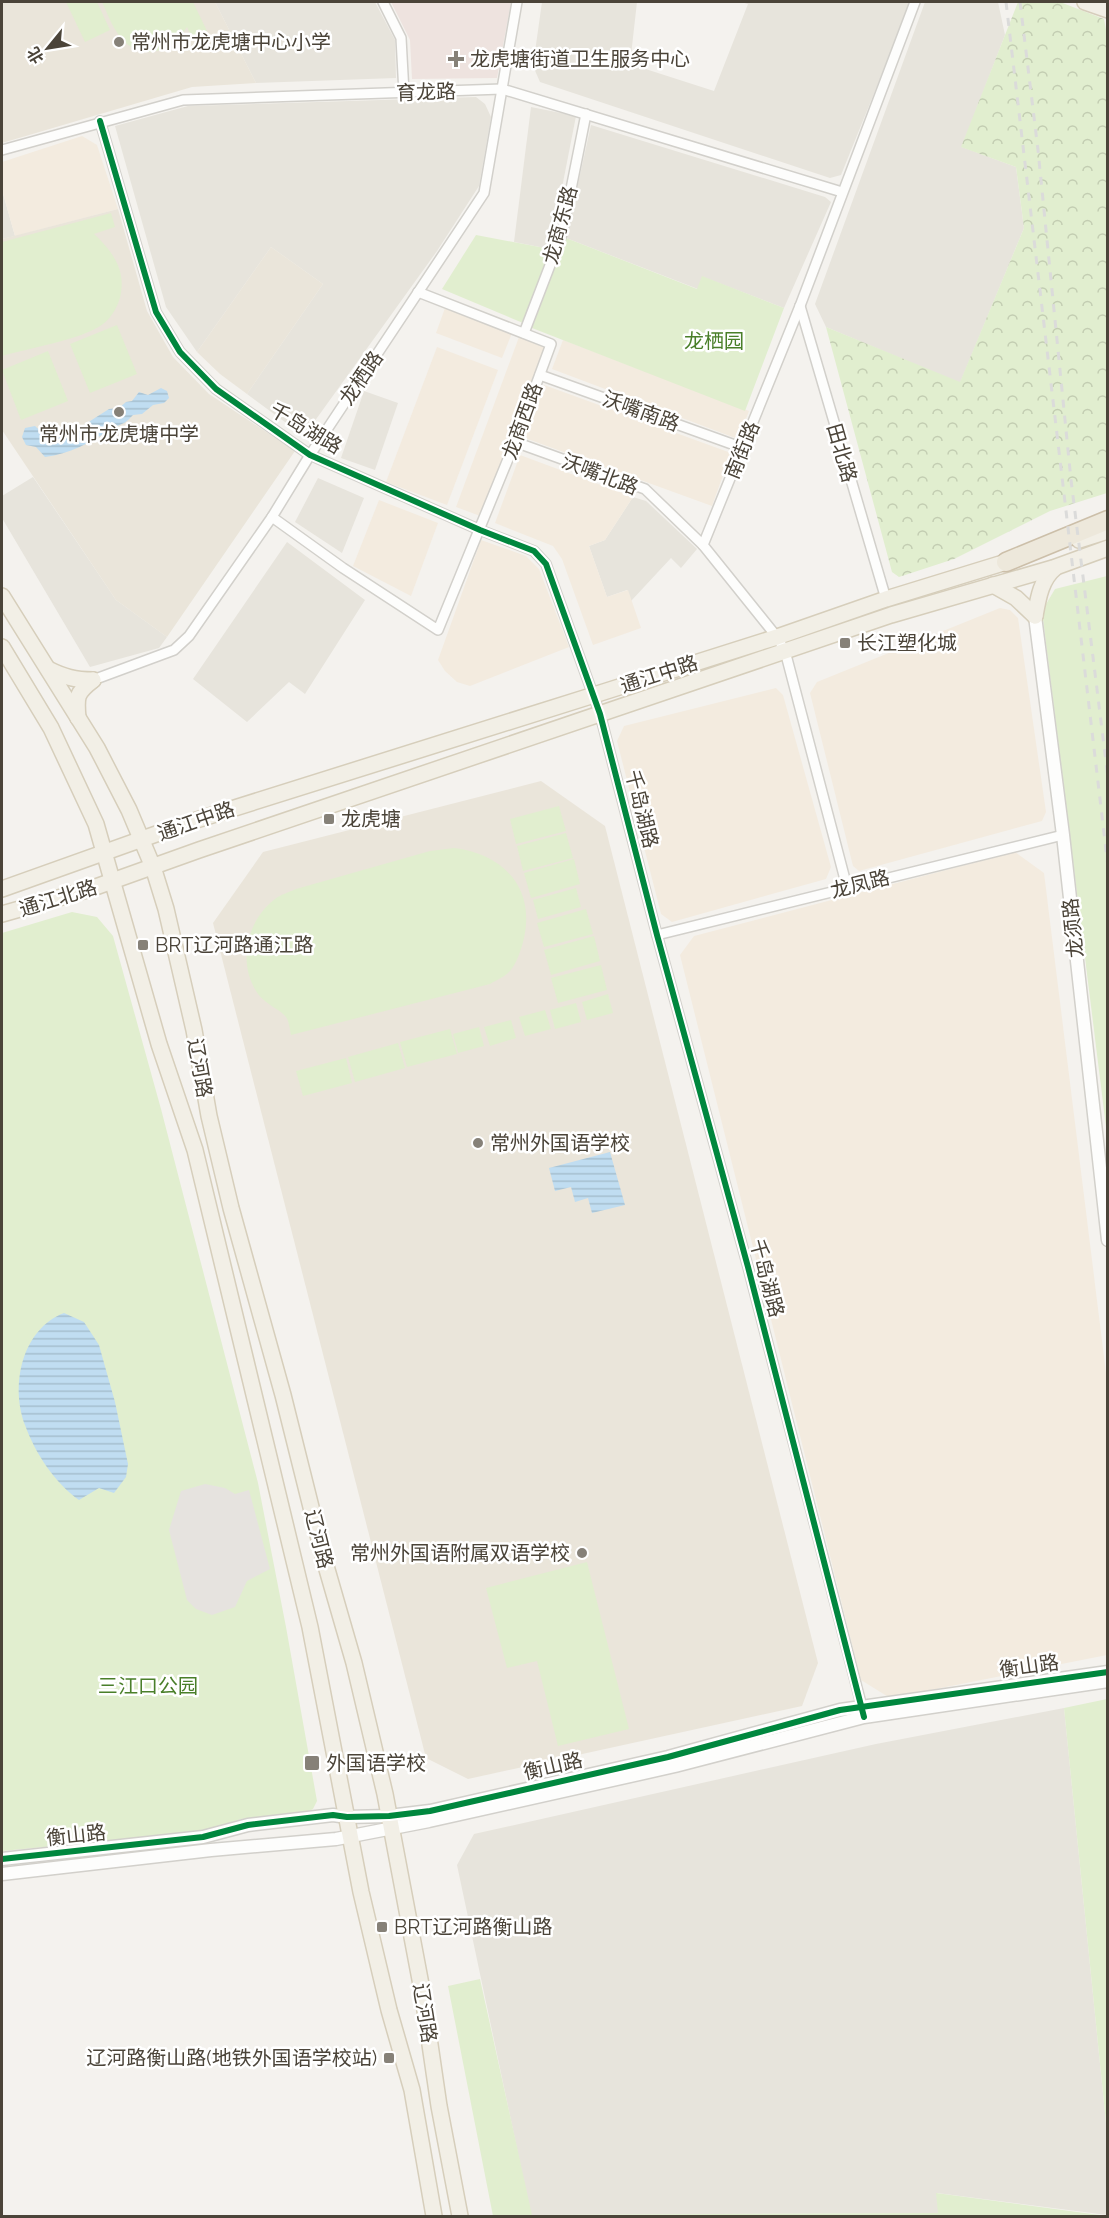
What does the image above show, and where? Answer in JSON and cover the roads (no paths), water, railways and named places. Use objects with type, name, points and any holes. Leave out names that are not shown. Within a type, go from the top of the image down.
[{"type":"highway","points":[[1006,562],[1107,520]]},
{"type":"main road","points":[[1085,2],[1107,10]]},
{"type":"main road","name":"通江中路","points":[[106,854],[187,823],[777,637],[886,599],[1107,531]]},
{"type":"main road","name":"通江中路","points":[[114,880],[891,615],[1053,568],[1107,548]]},
{"type":"main road","points":[[1035,616],[1040,593],[1053,568],[1107,556]]},
{"type":"main road","points":[[993,585],[1016,598],[1035,616]]},
{"type":"main road","points":[[2,596],[108,769],[143,840]]},
{"type":"main road","points":[[2,647],[51,728],[96,824],[106,854]]},
{"type":"main road","points":[[46,668],[71,679],[93,680]]},
{"type":"main road","points":[[78,718],[76,699],[81,689],[93,680]]},
{"type":"main road","name":"辽河路","points":[[143,840],[166,909],[194,1030],[209,1116],[231,1208],[283,1395],[324,1559],[354,1663],[390,1822],[422,1990],[439,2106],[460,2217]]},
{"type":"main road","name":"辽河路","points":[[106,854],[159,1044],[197,1161],[310,1627],[350,1836],[374,1946],[412,2090],[434,2217]]},
{"type":"main road","name":"通江北路","points":[[2,889],[106,854]]},
{"type":"main road","name":"通江北路","points":[[2,914],[114,880]]},
{"type":"street","points":[[383,2],[401,39],[404,93]]},
{"type":"street","name":"龙栖路","points":[[93,680],[174,650],[189,636],[272,517],[310,455],[484,193],[517,2]]},
{"type":"street","name":"南街路","points":[[703,545],[800,306],[915,2]]},
{"type":"street","name":"育龙路","points":[[2,150],[100,121],[183,100],[502,89],[842,192]]},
{"type":"street","name":"龙商东路","points":[[524,333],[562,234],[586,114]]},
{"type":"street","name":"千岛湖路","points":[[100,121],[156,312],[180,352],[216,389],[310,455],[480,530],[534,551],[546,564],[600,714],[657,935],[748,1267],[863,1712]]},
{"type":"street","name":"龙商西路","points":[[272,517],[343,568],[438,630],[515,442],[551,344],[418,292]]},
{"type":"street","name":"田北路","points":[[800,306],[886,599]]},
{"type":"street","name":"沃嘴南路","points":[[540,375],[743,448]]},
{"type":"street","name":"沃嘴北路","points":[[515,442],[645,489],[703,545]]},
{"type":"street","points":[[703,545],[777,637],[785,651],[847,887]]},
{"type":"street","name":"龙须路","points":[[1035,616],[1063,835],[1107,1240]]},
{"type":"street","name":"龙凤路","points":[[657,935],[1063,835]]},
{"type":"street","name":"衡山路","points":[[2,1874],[350,1836],[390,1822],[675,1766],[863,1712],[1107,1672]]},
{"type":"street","name":"衡山路","points":[[863,1712],[1107,1681]]},
{"type":"street","name":"衡山路","points":[[2,1859],[203,1837],[248,1825],[333,1815],[390,1822]]},
{"type":"water","points":[[161,388],[167,391],[169,398],[164,403],[153,405],[142,414],[133,415],[124,423],[71,451],[45,457],[36,447],[26,445],[22,437],[25,428],[35,426],[45,435],[55,438],[76,430],[109,409],[119,408],[126,402],[132,401],[139,392],[148,395]]},
{"type":"water","points":[[610,1152],[625,1205],[592,1213],[588,1198],[575,1202],[571,1187],[555,1191],[549,1168]]},
{"type":"water","points":[[64,1313],[84,1322],[99,1345],[115,1402],[128,1464],[126,1477],[114,1493],[99,1488],[79,1500],[54,1476],[34,1446],[25,1425],[19,1393],[23,1360],[29,1345],[50,1321]]},
{"type":"railway","points":[[1006,2],[1108,867]]},
{"type":"railway","points":[[1020,2],[1038,150],[1071,480],[1108,778]]},
{"type":"place","name":"常州市龙虎塘中心小学","points":[[119,42]]},
{"type":"place","name":"龙虎塘街道卫生服务中心","points":[[456,59]]},
{"type":"place","name":"常州市龙虎塘中学","points":[[119,412]]},
{"type":"place","name":"长江塑化城","points":[[845,643]]},
{"type":"place","name":"龙虎塘","points":[[329,819]]},
{"type":"place","name":"BRT辽河路通江路","points":[[143,945]]},
{"type":"place","name":"常州外国语学校","points":[[478,1143]]},
{"type":"place","name":"常州外国语附属双语学校","points":[[582,1553]]},
{"type":"place","name":"外国语学校","points":[[312,1763]]},
{"type":"place","name":"BRT辽河路衡山路","points":[[382,1927]]},
{"type":"place","name":"辽河路衡山路(地铁外国语学校站)","points":[[389,2058]]},
{"type":"park label","name":"龙栖园","points":[[714,341]]},
{"type":"park label","name":"三江口公园","points":[[148,1686]]}]
